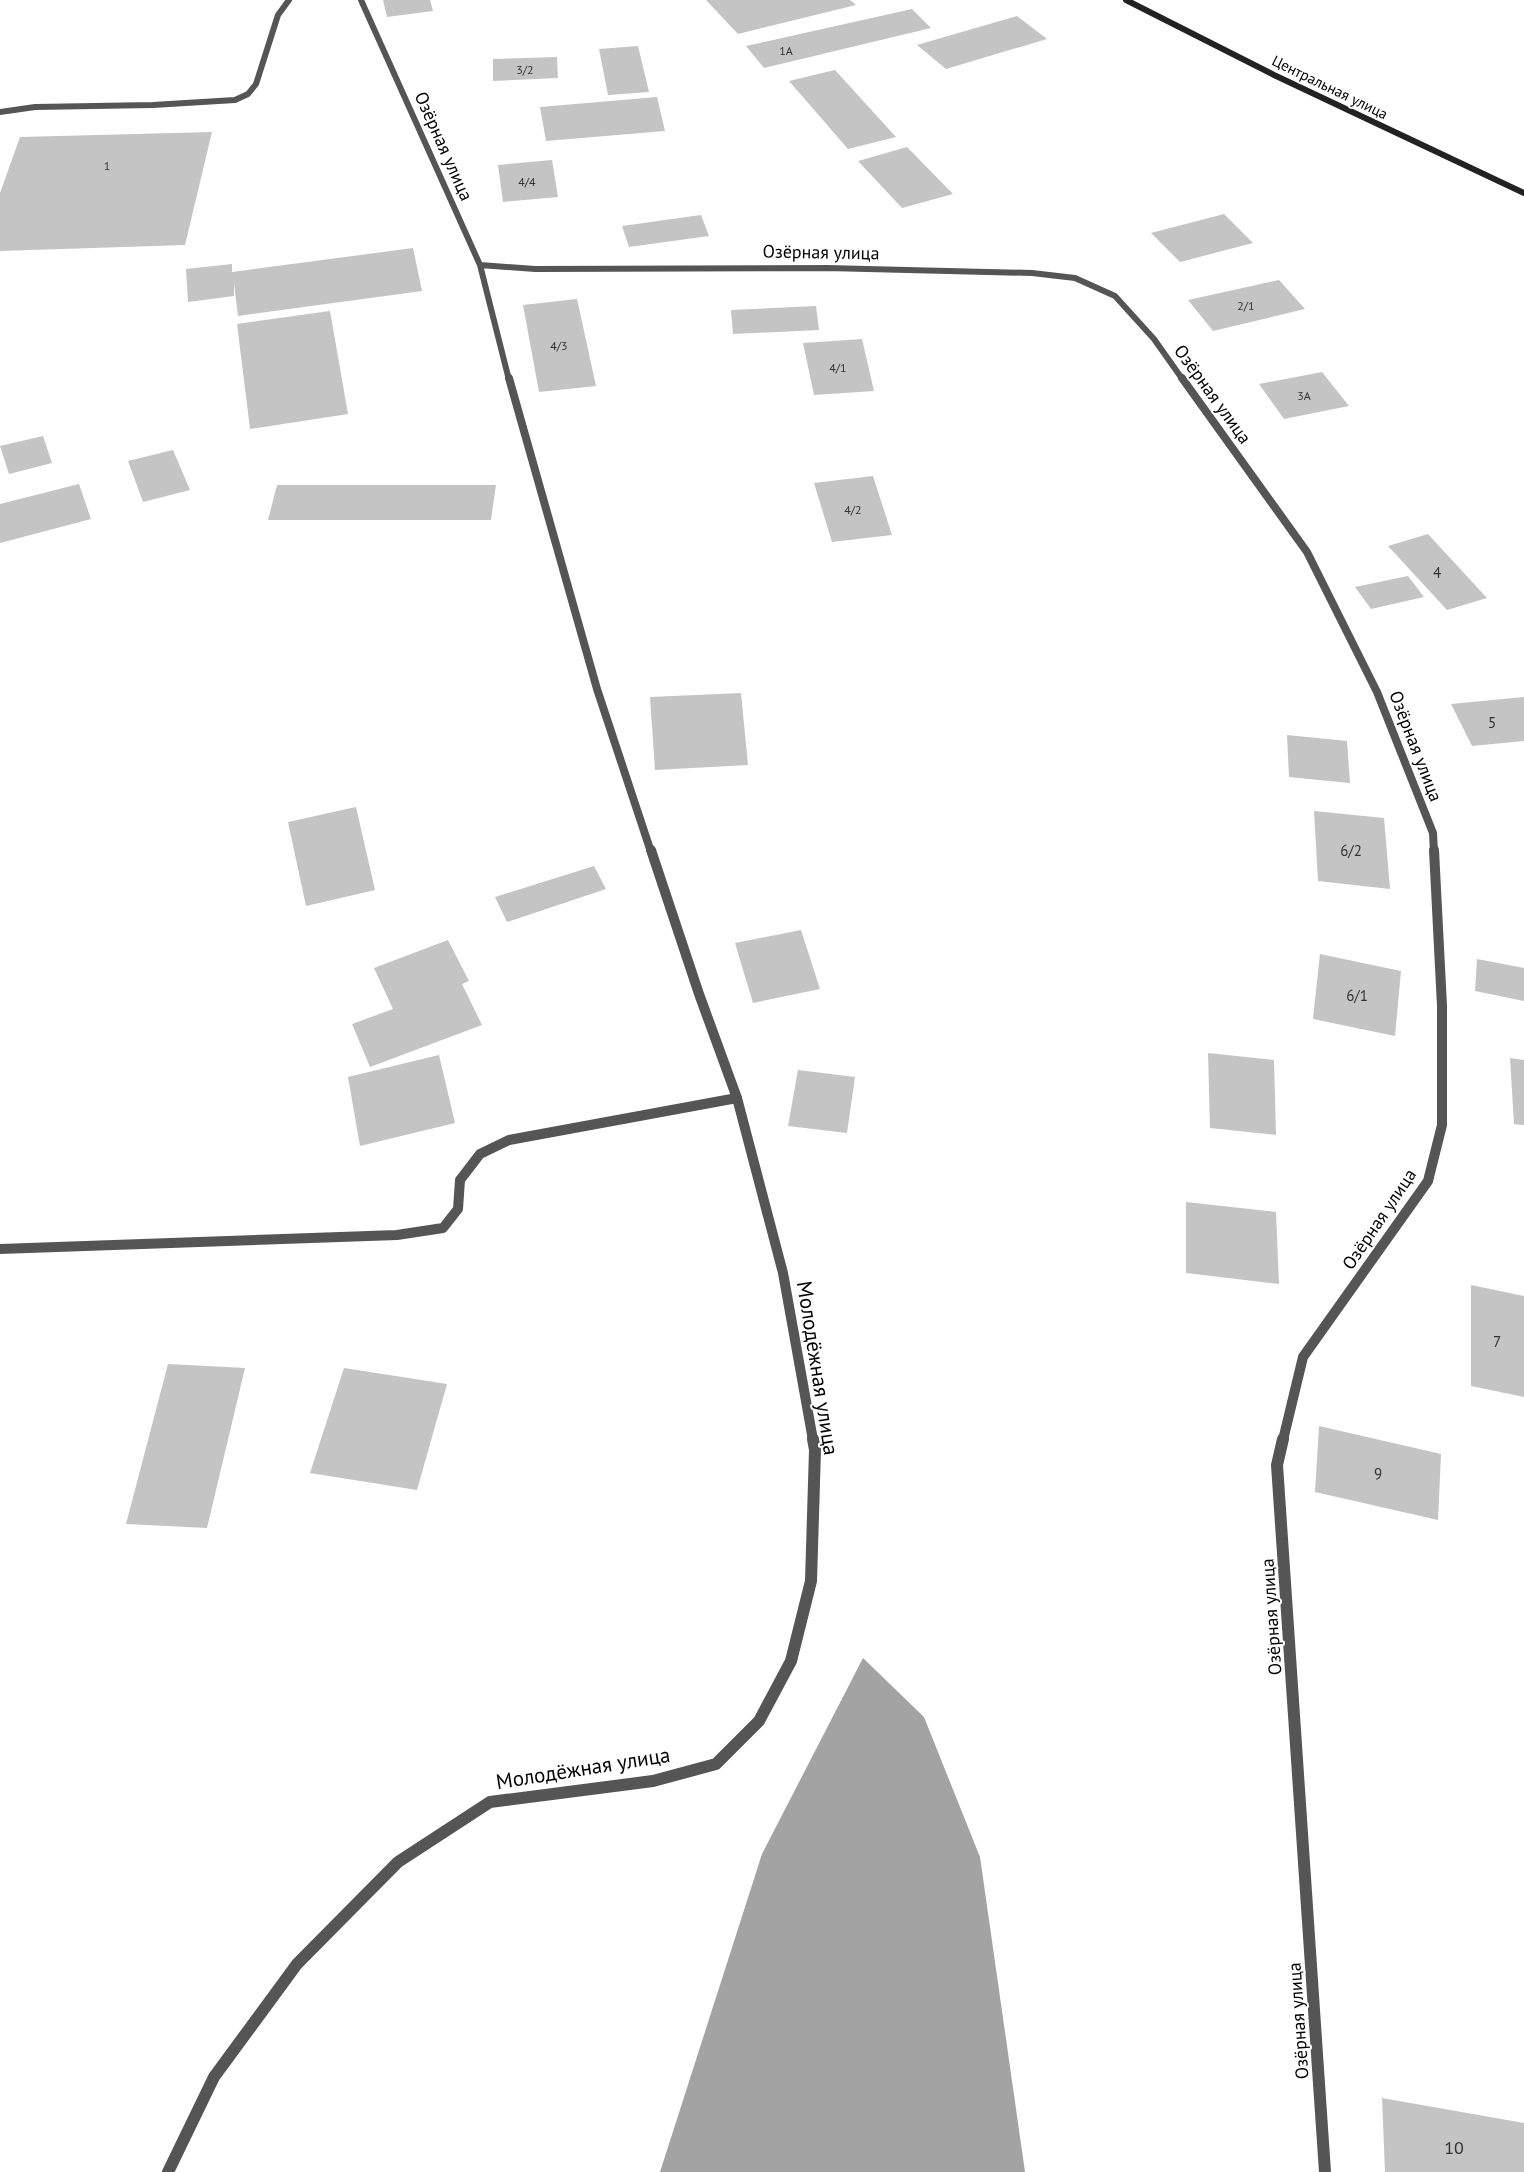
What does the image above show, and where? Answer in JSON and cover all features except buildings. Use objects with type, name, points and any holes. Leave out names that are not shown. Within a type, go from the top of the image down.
[{"type":"street","points":[[0,112],[35,107],[152,105],[235,100],[248,94],[256,84],[278,15],[289,0]]},
{"type":"street","name":"Озёрная улица","points":[[361,0],[480,266],[535,269],[818,268],[1032,273],[1075,278],[1115,296],[1154,339],[1307,552],[1377,692],[1433,833],[1442,1006],[1442,1124],[1428,1181],[1303,1357],[1277,1465],[1325,2172]]},
{"type":"street","name":"Центральная улица","points":[[1126,0],[1310,92],[1524,193]]},
{"type":"street","name":"Молодёжная улица","points":[[168,2172],[214,2077],[297,1964],[398,1862],[490,1802],[653,1781],[716,1764],[759,1721],[791,1661],[810,1581],[815,1450],[782,1273],[738,1098],[699,994],[597,689],[524,436],[480,266]]},
{"type":"street","points":[[0,1249],[397,1235],[443,1228],[458,1209],[460,1180],[480,1154],[509,1140],[738,1098]]},
{"type":"shaded area","points":[[863,1658],[924,1717],[980,1857],[1025,2172],[660,2172],[762,1854]]}]
